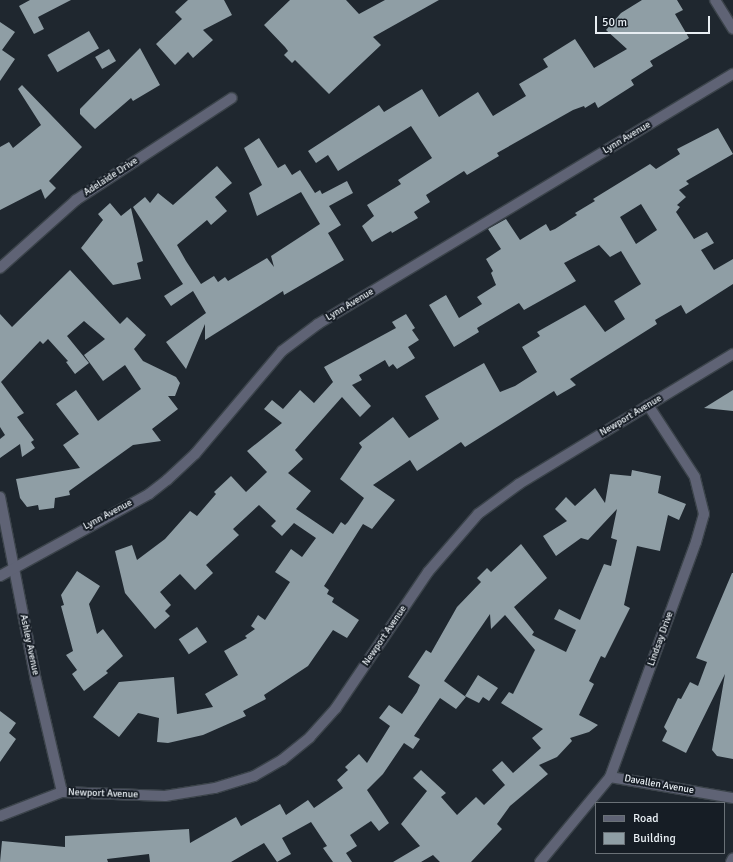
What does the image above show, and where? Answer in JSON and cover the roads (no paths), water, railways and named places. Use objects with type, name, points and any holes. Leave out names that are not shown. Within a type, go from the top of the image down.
[{"type":"street","points":[[715,0],[733,29]]},
{"type":"street","name":"Lynn Avenue","points":[[0,576],[149,494],[168,480],[195,454],[282,351],[313,328],[733,74]]},
{"type":"street","name":"Adelaide Drive","points":[[0,268],[76,200],[232,98]]},
{"type":"street","name":"Newport Avenue","points":[[0,816],[62,792],[165,796],[215,788],[254,776],[282,760],[310,738],[336,708],[428,572],[478,514],[519,484],[733,354]]},
{"type":"street","name":"Lindsay Drive","points":[[540,862],[610,777],[694,549],[704,514],[696,477],[648,405]]},
{"type":"street","name":"Ashley Avenue","points":[[0,497],[13,568],[62,792]]},
{"type":"street","name":"Davallen Avenue","points":[[610,777],[733,798]]},
{"type":"street","points":[[731,862],[733,858]]}]
